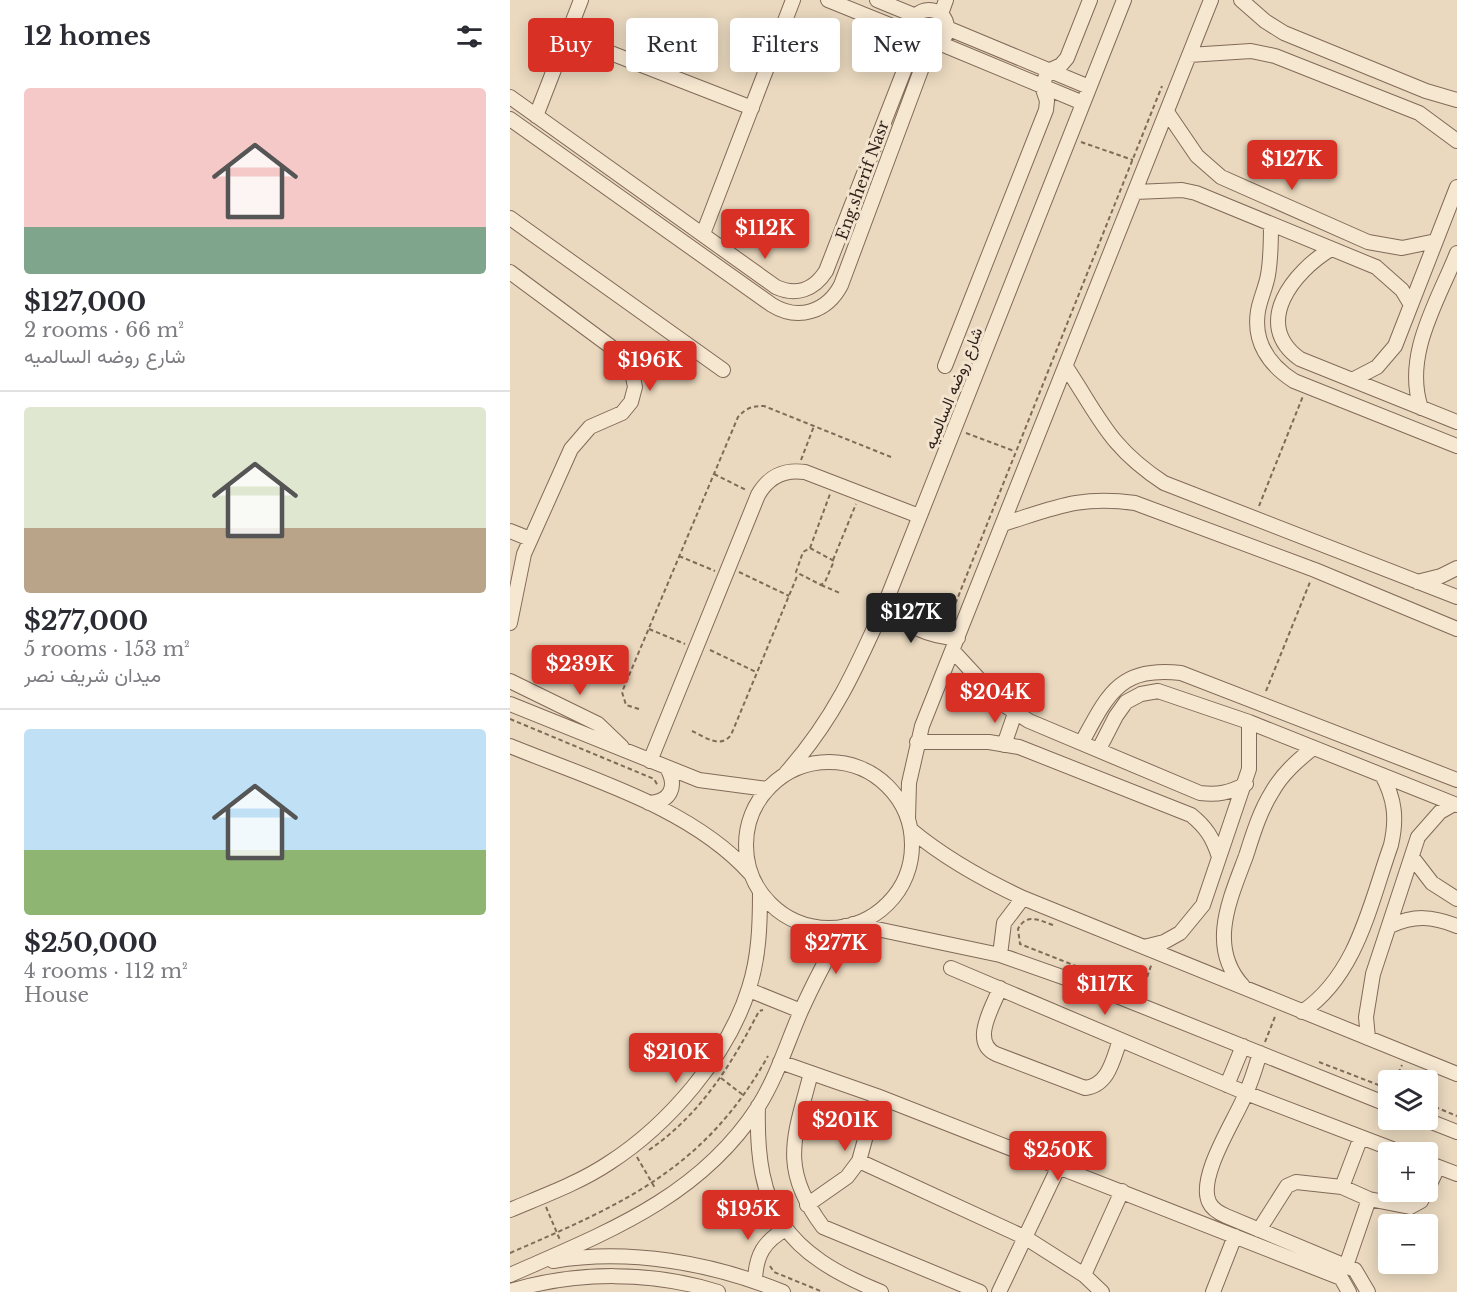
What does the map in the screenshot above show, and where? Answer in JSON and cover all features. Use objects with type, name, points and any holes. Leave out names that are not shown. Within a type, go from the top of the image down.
[{"type":"street","points":[[574,18],[581,0]]},
{"type":"street","points":[[703,234],[793,0]]},
{"type":"street","points":[[828,0],[870,18]]},
{"type":"street","points":[[877,0],[941,14]]},
{"type":"street","points":[[942,39],[945,37],[947,28],[941,14],[946,0]]},
{"type":"street","points":[[945,366],[1046,110],[1047,101],[1042,86],[1048,71],[1065,62],[1090,0]]},
{"type":"street","name":"شارع روضه السالميه","points":[[786,773],[816,738],[841,700],[885,604],[1124,0]]},
{"type":"street","points":[[510,1275],[663,1202],[697,1175],[730,1142],[758,1106],[775,1058],[849,925],[872,916],[888,904],[900,888],[908,870],[912,850],[909,783],[917,742],[1211,0]]},
{"type":"street","points":[[1241,0],[1264,21],[1284,33],[1426,91],[1457,100]]},
{"type":"street","points":[[947,28],[1089,87]]},
{"type":"street","points":[[1275,57],[1284,33]]},
{"type":"street","points":[[942,48],[1083,103]]},
{"type":"street","points":[[1189,55],[1251,51],[1275,57],[1419,113],[1457,141]]},
{"type":"street","points":[[614,54],[752,108]]},
{"type":"street","points":[[536,116],[553,72]]},
{"type":"street","points":[[510,97],[776,287],[792,292],[816,284],[826,271],[901,72]]},
{"type":"street","name":"Eng.sherif Nasr","points":[[510,119],[780,309],[798,314],[816,310],[831,300],[841,285],[924,72]]},
{"type":"street","points":[[1167,112],[1197,156],[1221,177],[1368,242],[1402,248],[1436,241]]},
{"type":"street","points":[[617,195],[627,180]]},
{"type":"street","points":[[1352,380],[1377,367],[1395,346],[1457,187]]},
{"type":"street","points":[[1135,192],[1182,190],[1196,193],[1331,249],[1361,259],[1390,277],[1411,305]]},
{"type":"street","points":[[510,219],[723,370]]},
{"type":"street","points":[[1271,224],[1268,275],[1258,310],[1257,327],[1260,344],[1268,359],[1279,372],[1306,386],[1457,446]]},
{"type":"street","points":[[1361,259],[1368,242]]},
{"type":"street","points":[[1331,249],[1312,261],[1300,273],[1283,302],[1277,330],[1282,342],[1300,358],[1457,422]]},
{"type":"street","points":[[1421,408],[1414,380],[1417,354],[1457,253]]},
{"type":"street","points":[[510,272],[618,352],[632,372],[635,387],[631,402],[622,412],[590,427],[574,442],[530,539],[518,575],[510,623]]},
{"type":"street","points":[[1395,346],[1409,354],[1417,354]]},
{"type":"street","points":[[1066,367],[1104,429],[1125,454],[1164,483],[1457,597]]},
{"type":"street","points":[[650,761],[695,645],[758,495],[770,480],[778,475],[797,471],[919,516]]},
{"type":"street","points":[[1177,518],[1187,493]]},
{"type":"street","points":[[1003,524],[1058,505],[1092,500],[1135,503],[1315,570],[1457,630]]},
{"type":"street","points":[[510,531],[530,539]]},
{"type":"street","points":[[1417,582],[1441,576],[1457,568]]},
{"type":"street","points":[[885,604],[902,620],[923,632],[956,644],[1000,704],[1015,713],[1200,793],[1216,795],[1232,792],[1246,784]]},
{"type":"street","points":[[1082,742],[1100,707],[1114,689],[1134,676],[1157,670],[1181,673],[1457,780]]},
{"type":"street","points":[[510,673],[510,681],[598,724],[623,749]]},
{"type":"street","points":[[1099,749],[1126,702],[1141,694],[1158,691],[1249,722],[1456,804]]},
{"type":"street","points":[[510,704],[699,780],[767,789]]},
{"type":"street","points":[[1004,745],[1015,713]]},
{"type":"street","points":[[1131,942],[1147,948],[1164,942],[1180,933],[1203,905],[1246,784],[1251,753],[1249,722]]},
{"type":"street","points":[[917,742],[1019,747],[1191,815],[1204,826],[1214,840],[1219,857]]},
{"type":"street","points":[[510,746],[652,797],[659,802],[668,797],[673,788],[672,777],[667,768]]},
{"type":"street","points":[[1244,988],[1232,975],[1226,956],[1225,915],[1263,808],[1284,775],[1313,748]]},
{"type":"street","points":[[1378,1100],[1263,1047],[1243,1046],[1137,1004],[1000,955],[849,925],[816,926],[789,918],[760,893],[750,873],[745,851],[747,829],[754,807],[767,789],[786,773],[809,763],[834,761],[858,766],[880,778],[897,796],[910,824],[935,850],[962,868],[1023,898],[1457,1074]]},
{"type":"street","points":[[1302,1012],[1319,1000],[1334,983],[1356,944],[1391,845],[1395,828],[1395,809],[1382,775]]},
{"type":"street","points":[[1176,808],[1185,786]]},
{"type":"street","points":[[652,797],[733,854],[750,873]]},
{"type":"street","points":[[1368,1038],[1368,995],[1412,855],[1428,824],[1456,804]]},
{"type":"street","points":[[1391,845],[1412,855],[1432,883],[1457,899]]},
{"type":"street","points":[[510,1210],[634,1152],[691,1091],[722,1044],[748,990],[759,932],[760,893]]},
{"type":"street","points":[[1000,955],[1004,923],[1023,898]]},
{"type":"street","points":[[1203,905],[1225,915]]},
{"type":"street","points":[[1390,926],[1405,919],[1422,916],[1439,918],[1457,926]]},
{"type":"street","points":[[1356,944],[1380,953]]},
{"type":"street","points":[[951,968],[1246,1093],[1378,1144]]},
{"type":"street","points":[[1000,988],[983,1037],[985,1046],[996,1054],[1085,1088],[1100,1083],[1107,1075],[1120,1040]]},
{"type":"street","points":[[748,990],[801,1011]]},
{"type":"street","points":[[1227,1085],[1243,1046]]},
{"type":"street","points":[[1263,1047],[1246,1093],[1215,1160],[1206,1189],[1209,1201],[1216,1211],[1355,1270],[1368,1292]]},
{"type":"street","points":[[775,1058],[1059,1166],[1341,1278],[1349,1292]]},
{"type":"street","points":[[812,1073],[794,1140],[795,1174],[807,1204],[823,1227],[980,1292]]},
{"type":"street","points":[[807,1204],[847,1177],[859,1161],[878,1096]]},
{"type":"street","points":[[758,1106],[759,1162],[768,1197],[786,1228],[810,1255],[840,1275],[881,1292]]},
{"type":"street","points":[[1438,1125],[1457,1132]]},
{"type":"street","points":[[1342,1187],[1361,1137]]},
{"type":"street","points":[[859,1161],[1026,1238],[1084,1275],[1102,1292]]},
{"type":"street","points":[[999,1292],[1059,1166]]},
{"type":"street","points":[[1438,1167],[1457,1174]]},
{"type":"street","points":[[1259,1230],[1287,1186],[1296,1182],[1342,1187],[1378,1201]]},
{"type":"street","points":[[1084,1275],[1122,1191]]},
{"type":"street","points":[[1346,1266],[1369,1199]]},
{"type":"street","points":[[1384,1202],[1410,1207],[1419,1202]]},
{"type":"street","points":[[755,1280],[755,1264],[761,1249],[772,1237],[786,1228]]},
{"type":"street","points":[[1213,1292],[1235,1236]]},
{"type":"street","points":[[536,1263],[572,1257],[644,1258],[679,1262],[755,1280],[783,1292]]},
{"type":"street","points":[[510,1292],[544,1283],[609,1276],[674,1281],[718,1292]]},
{"type":"path","points":[[910,610],[933,617],[951,615],[1162,86]]},
{"type":"path","points":[[1070,138],[1146,165]]},
{"type":"path","points":[[1254,519],[1306,386]]},
{"type":"path","points":[[639,709],[626,705],[622,692],[738,417],[744,410],[753,406],[764,406],[891,457]]},
{"type":"path","points":[[797,471],[814,426]]},
{"type":"path","points":[[955,429],[1030,457]]},
{"type":"path","points":[[714,474],[758,495]]},
{"type":"path","points":[[810,548],[834,483]]},
{"type":"path","points":[[821,585],[825,582],[861,493]]},
{"type":"path","points":[[692,731],[718,743],[728,739],[798,574],[796,569],[805,549],[810,548],[833,560]]},
{"type":"path","points":[[679,556],[726,571],[789,596]]},
{"type":"path","points":[[1260,705],[1315,570]]},
{"type":"path","points":[[798,574],[840,593]]},
{"type":"path","points":[[649,629],[695,645],[757,673]]},
{"type":"path","points":[[510,719],[654,779],[658,786],[652,797]]},
{"type":"path","points":[[1034,918],[1019,925],[1017,934],[1020,944],[1097,975]]},
{"type":"path","points":[[1137,1004],[1155,952]]},
{"type":"path","points":[[1263,1047],[1281,1003]]},
{"type":"path","points":[[630,1163],[634,1152],[682,1123],[721,1078],[759,1011],[769,1011]]},
{"type":"path","points":[[1263,1047],[1275,1045]]},
{"type":"path","points":[[1400,1070],[1407,1054]]},
{"type":"path","points":[[510,1253],[606,1211],[652,1184],[703,1144],[775,1058]]},
{"type":"path","points":[[1317,1061],[1378,1085]]},
{"type":"path","points":[[707,1067],[758,1106]]},
{"type":"path","points":[[1438,1108],[1457,1116]]},
{"type":"path","points":[[634,1152],[663,1202]]},
{"type":"path","points":[[536,1210],[554,1203]]},
{"type":"path","points":[[545,1206],[565,1250]]},
{"type":"path","points":[[769,1260],[774,1272],[822,1292]]}]
